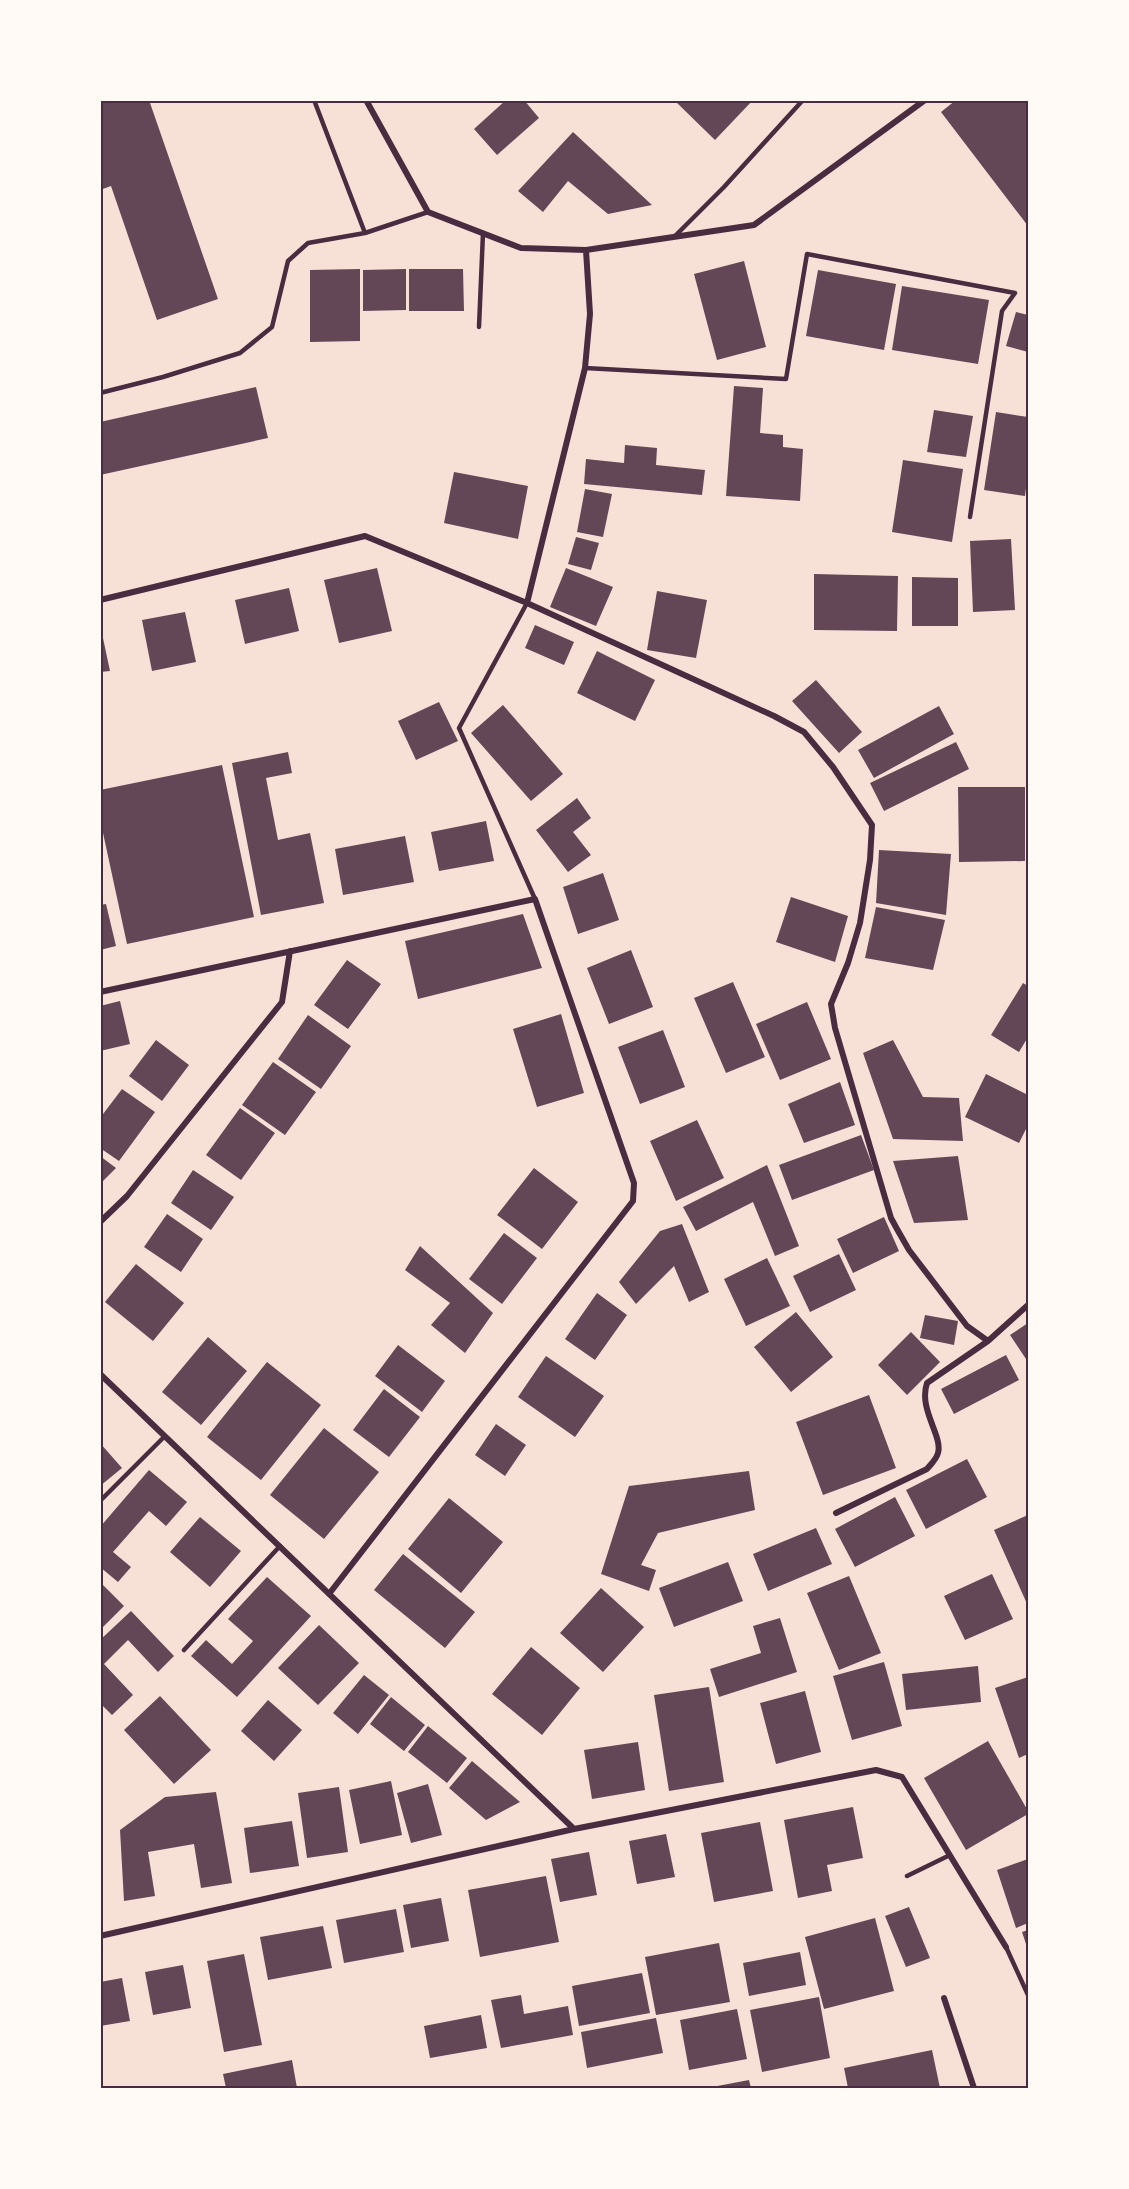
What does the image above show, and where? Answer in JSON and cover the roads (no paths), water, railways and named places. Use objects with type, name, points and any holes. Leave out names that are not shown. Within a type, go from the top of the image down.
[{"type":"street","points":[[366,100],[428,212],[521,248],[586,250],[754,225],[925,100]]},
{"type":"street","points":[[527,603],[585,368],[591,314],[586,250]]},
{"type":"street","points":[[100,600],[365,536],[527,603],[774,716],[804,732],[833,767],[872,825],[870,860],[860,923],[848,963],[831,1004],[835,1028],[891,1218],[909,1250],[967,1326],[988,1341]]},
{"type":"street","points":[[100,992],[536,899],[634,1183],[633,1201],[329,1594]]},
{"type":"street","points":[[100,1222],[127,1196],[282,1002],[290,951]]},
{"type":"street","points":[[836,1513],[927,1469],[939,1451],[924,1400],[927,1383],[988,1341],[1029,1305]]},
{"type":"street","points":[[100,1374],[574,1829]]},
{"type":"street","points":[[100,1936],[574,1829],[876,1770],[902,1778],[1006,1947]]},
{"type":"street","points":[[944,1998],[974,2088]]},
{"type":"lane","points":[[314,100],[365,233]]},
{"type":"lane","points":[[675,236],[724,187],[803,100]]},
{"type":"lane","points":[[100,393],[164,377],[240,353],[272,327],[288,261],[308,243],[365,233],[428,212]]},
{"type":"lane","points":[[478,327],[483,233]]},
{"type":"lane","points":[[585,368],[786,379],[807,254],[1015,293],[1002,311],[970,517]]},
{"type":"lane","points":[[527,603],[459,728],[536,899]]},
{"type":"lane","points":[[100,1502],[165,1436]]},
{"type":"lane","points":[[184,1650],[280,1546]]},
{"type":"lane","points":[[907,1876],[950,1854]]},
{"type":"lane","points":[[1006,1947],[1029,1995]]}]
